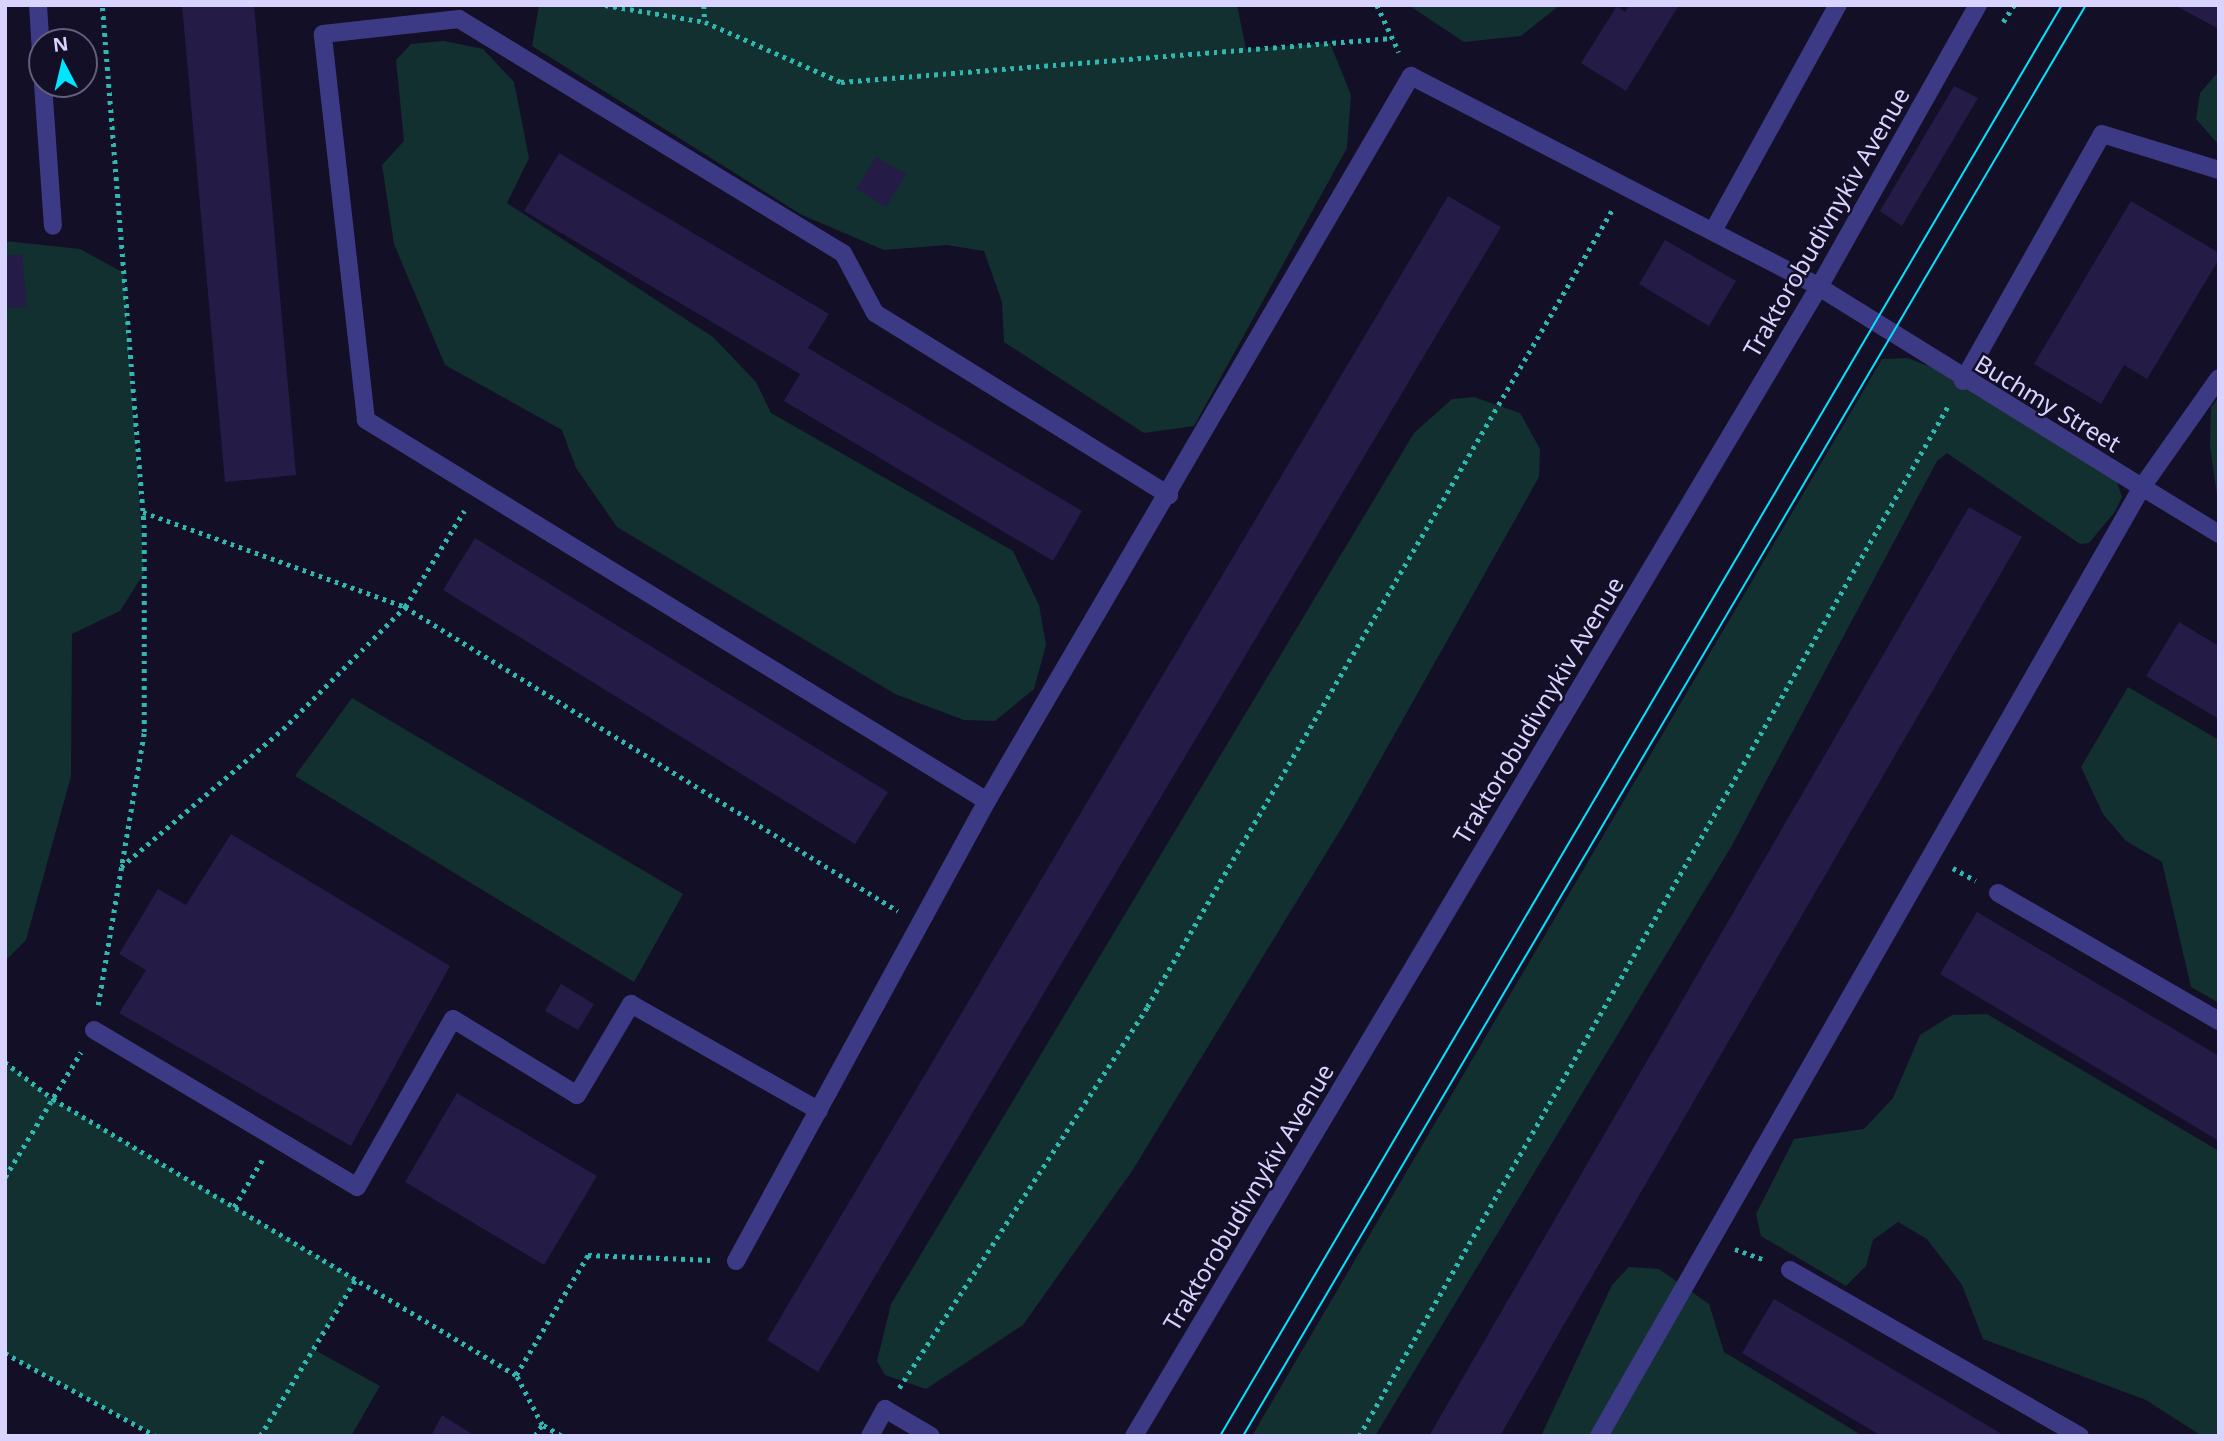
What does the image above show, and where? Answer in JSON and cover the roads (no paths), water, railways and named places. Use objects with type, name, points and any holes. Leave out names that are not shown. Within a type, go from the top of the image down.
[{"type":"street","points":[[37,5],[39,28]]},
{"type":"street","points":[[1713,231],[1838,5]]},
{"type":"street","name":"Traktorobudivnykiv Avenue","points":[[1134,1436],[1819,287],[1978,5]]},
{"type":"street","points":[[736,1261],[987,801],[1168,495],[875,313],[843,253],[459,19],[323,34],[366,421],[987,801]]},
{"type":"street","name":"Buchmy Street","points":[[1168,495],[1411,76],[1819,287],[1963,380],[2219,534]]},
{"type":"street","points":[[44,98],[53,226]]},
{"type":"street","points":[[1963,380],[2102,134],[2219,170]]},
{"type":"street","points":[[1599,1436],[2141,487],[2219,378]]},
{"type":"street","points":[[1998,893],[2219,1021]]},
{"type":"street","points":[[94,1030],[357,1187],[453,1019],[577,1095],[631,1004],[819,1111]]},
{"type":"street","points":[[1790,1270],[2080,1436]]},
{"type":"street","points":[[870,1436],[886,1409],[931,1436]]},
{"type":"tram line","points":[[1220,1436],[2062,5]]},
{"type":"tram line","points":[[1243,1436],[2086,5]]}]
